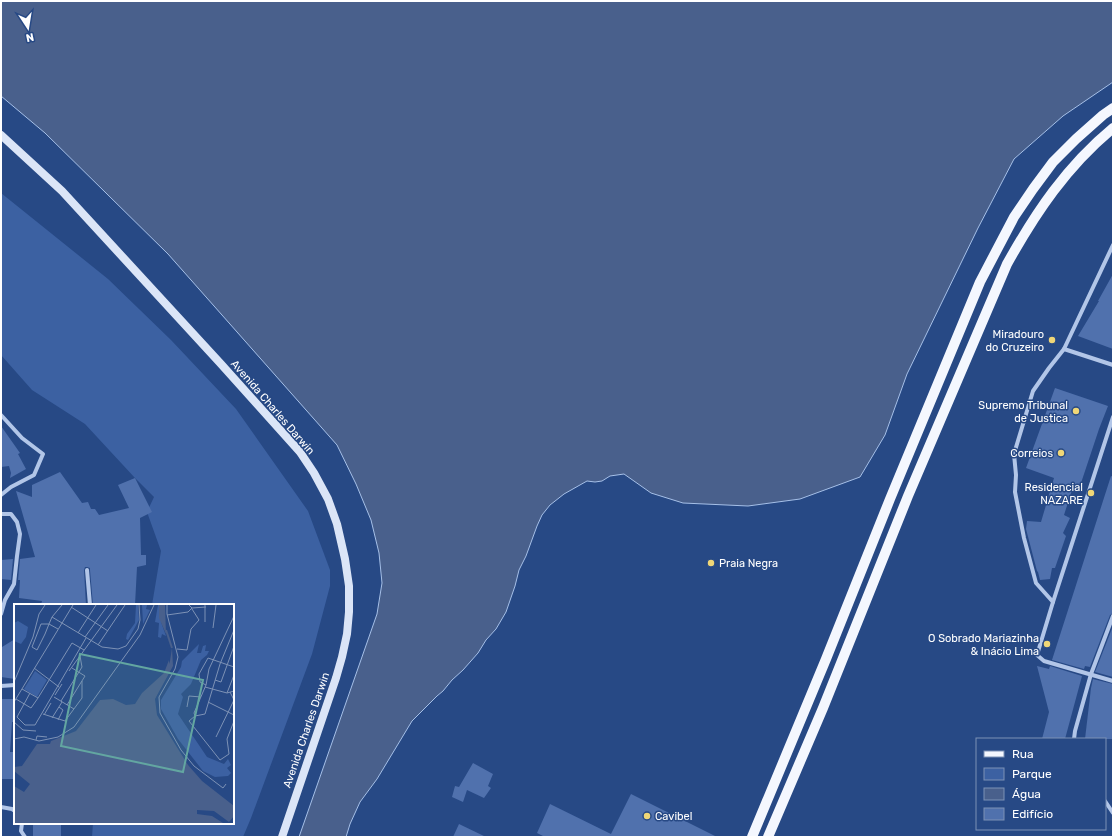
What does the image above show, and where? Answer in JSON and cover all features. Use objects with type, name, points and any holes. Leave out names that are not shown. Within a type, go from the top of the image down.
[{"type":"main road","points":[[752,837],[980,282],[1014,218],[1045,173],[1076,139],[1113,108]]},
{"type":"main road","points":[[768,837],[823,708],[908,496],[1007,264],[1020,240],[1049,196],[1085,154],[1113,128]]},
{"type":"main road","name":"Avenida Charles Darwin","points":[[1,135],[62,192],[232,376],[300,452],[314,473],[328,500],[337,524],[345,559],[349,586],[347,634],[336,678],[282,837]]},
{"type":"street","points":[[1053,602],[1036,583],[1024,538],[1015,492],[1016,475],[1014,454],[1033,391],[1064,349],[1113,245]]},
{"type":"street","points":[[1064,349],[1113,365]]},
{"type":"street","points":[[1,415],[22,438],[43,454],[34,476],[11,487],[1,494]]},
{"type":"street","points":[[1113,417],[1037,655],[1044,661],[1113,681]]},
{"type":"street","points":[[1,514],[11,514],[17,522],[20,534],[14,584],[5,600],[1,614]]},
{"type":"street","points":[[87,570],[90,604]]},
{"type":"street","points":[[1074,738],[1091,674],[1113,616]]},
{"type":"street","points":[[1,686],[14,685]]},
{"type":"street","points":[[1106,802],[1113,813]]},
{"type":"street","points":[[1,807],[14,810]]},
{"type":"street","points":[[22,824],[21,831],[25,837]]},
{"type":"green space","points":[[1,193],[108,279],[171,340],[236,409],[308,511],[330,570],[330,586],[312,654],[243,837],[92,837],[93,824],[234,824],[234,604],[152,604],[161,551],[147,512],[154,497],[85,424],[32,390],[1,355]]},
{"type":"water","points":[[1,1],[1113,1],[1113,82],[1063,116],[1014,159],[978,228],[907,374],[885,435],[860,477],[800,499],[748,506],[683,503],[651,493],[624,474],[610,476],[602,481],[587,481],[564,494],[550,505],[542,515],[519,570],[506,612],[496,629],[463,670],[412,721],[377,779],[360,802],[346,837],[299,837],[377,614],[382,583],[379,553],[371,520],[356,484],[337,445],[168,254],[45,133],[1,96]]},
{"type":"building","points":[[1113,274],[1113,349],[1078,336]]},
{"type":"building","points":[[1055,388],[1108,406],[1080,486],[1074,484],[1064,515],[1070,518],[1063,533],[1066,536],[1055,568],[1052,568],[1050,579],[1040,580],[1026,529],[1027,521],[1041,522],[1054,478],[1026,468]]},
{"type":"building","points":[[1,426],[20,453],[18,454],[26,469],[10,478],[11,473],[9,466],[1,467]]},
{"type":"building","points":[[60,472],[82,503],[88,502],[91,509],[95,509],[99,515],[129,508],[118,485],[135,478],[152,512],[140,518],[141,555],[146,555],[146,565],[137,567],[135,604],[93,604],[90,568],[87,567],[85,567],[84,570],[86,604],[41,604],[42,601],[19,598],[20,580],[18,580],[20,559],[35,557],[16,491],[32,497],[32,485]]},
{"type":"building","points":[[1111,476],[1113,477],[1113,613],[1110,615],[1090,667],[1085,666],[1084,669],[1052,660]]},
{"type":"building","points":[[13,559],[11,580],[1,579],[1,560]]},
{"type":"building","points":[[1113,626],[1113,677],[1095,672]]},
{"type":"building","points":[[14,640],[14,679],[1,677],[2,647]]},
{"type":"building","points":[[1037,666],[1049,669],[1050,666],[1082,676],[1065,738],[1042,738],[1049,712]]},
{"type":"building","points":[[1093,679],[1113,684],[1113,739],[1085,738]]},
{"type":"building","points":[[1,699],[14,699],[14,722],[12,722],[10,752],[14,752],[14,779],[1,779]]},
{"type":"building","points":[[473,763],[493,774],[488,786],[491,788],[484,798],[467,790],[463,802],[452,797],[455,786],[459,787]]},
{"type":"building","name":"Cavibel","points":[[631,794],[717,837],[545,837],[537,833],[550,804],[611,834]]},
{"type":"building","points":[[33,824],[61,824],[61,837],[33,837]]},
{"type":"building","points":[[459,824],[486,837],[453,837]]},
{"type":"place","name":"Miradouro do Cruzeiro","points":[[1052,340]]},
{"type":"place","name":"Supremo Tribunal de Justica","points":[[1076,411]]},
{"type":"place","name":"Correios","points":[[1061,453]]},
{"type":"place","name":"Residencial NAZARE","points":[[1091,493]]},
{"type":"place","name":"Praia Negra","points":[[711,563]]},
{"type":"place","name":"O Sobrado Mariazinha & Inácio Lima","points":[[1047,644]]},
{"type":"place","name":"Cavibel","points":[[647,816]]}]
